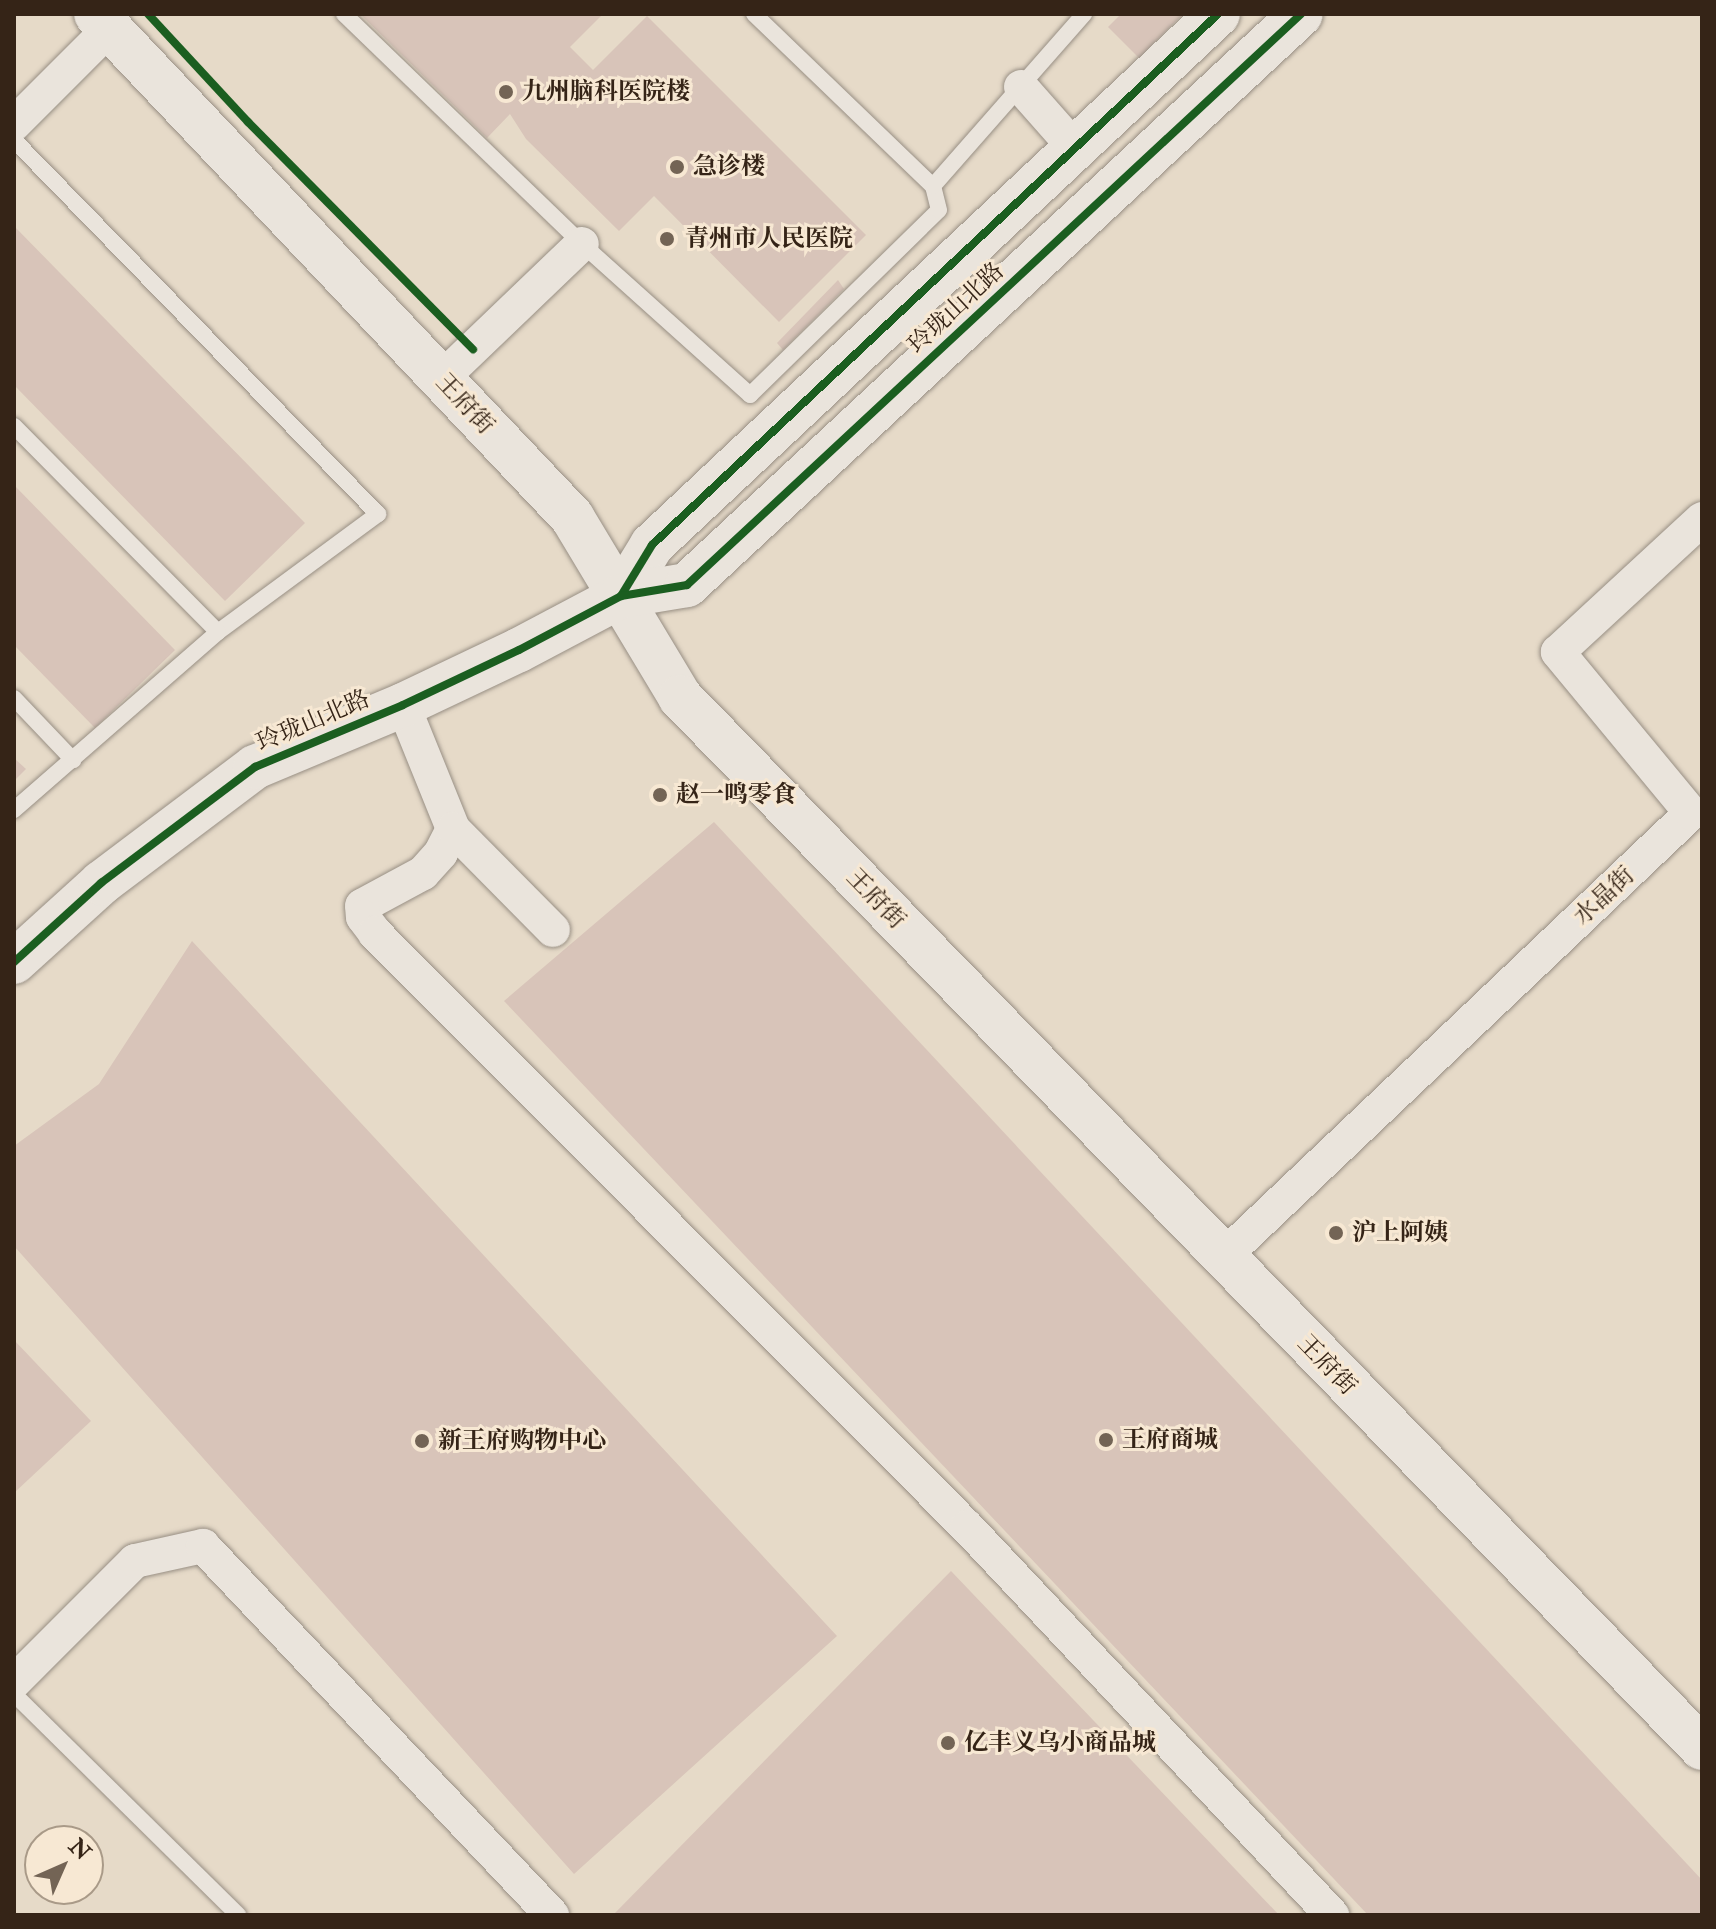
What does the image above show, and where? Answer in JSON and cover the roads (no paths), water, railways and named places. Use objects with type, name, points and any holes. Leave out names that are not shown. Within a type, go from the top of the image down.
[{"type":"street","name":"玲珑山北路","points":[[621,596],[652,545],[1218,14]]},
{"type":"street","name":"玲珑山北路","points":[[14,962],[101,883],[255,767],[403,705],[519,650],[621,596],[687,585],[1301,14]]},
{"type":"street","points":[[14,124],[103,21]]},
{"type":"street","name":"王府街","points":[[103,21],[572,517],[680,697],[1702,1748]]},
{"type":"street","points":[[1021,87],[1075,148]]},
{"type":"street","points":[[441,379],[582,244]]},
{"type":"street","name":"水晶街","points":[[1223,1257],[1691,813],[1558,652],[1702,519]]},
{"type":"street","points":[[403,705],[453,829],[553,930]]},
{"type":"street","points":[[453,829],[441,853],[423,873],[362,906],[363,917],[375,933],[967,1527],[1332,1915]]},
{"type":"street","points":[[14,1682],[135,1561],[203,1546],[552,1915]]},
{"type":"lane","points":[[344,14],[582,244],[750,395],[939,210],[933,186],[754,14]]},
{"type":"lane","points":[[933,186],[1084,14]]},
{"type":"lane","points":[[14,140],[378,514],[218,632],[14,810]]},
{"type":"lane","points":[[14,426],[218,632]]},
{"type":"lane","points":[[14,698],[73,760]]},
{"type":"lane","points":[[14,1694],[238,1915]]},
{"type":"place","name":"九州脑科医院楼","points":[[506,92]]},
{"type":"place","name":"急诊楼","points":[[677,167]]},
{"type":"place","name":"青州市人民医院","points":[[667,239]]},
{"type":"place","name":"赵一鸣零食","points":[[660,795]]},
{"type":"place","name":"沪上阿姨","points":[[1336,1233]]},
{"type":"place","name":"王府商城","points":[[1106,1440]]},
{"type":"place","name":"新王府购物中心","points":[[422,1441]]},
{"type":"place","name":"亿丰义乌小商品城","points":[[948,1743]]}]
